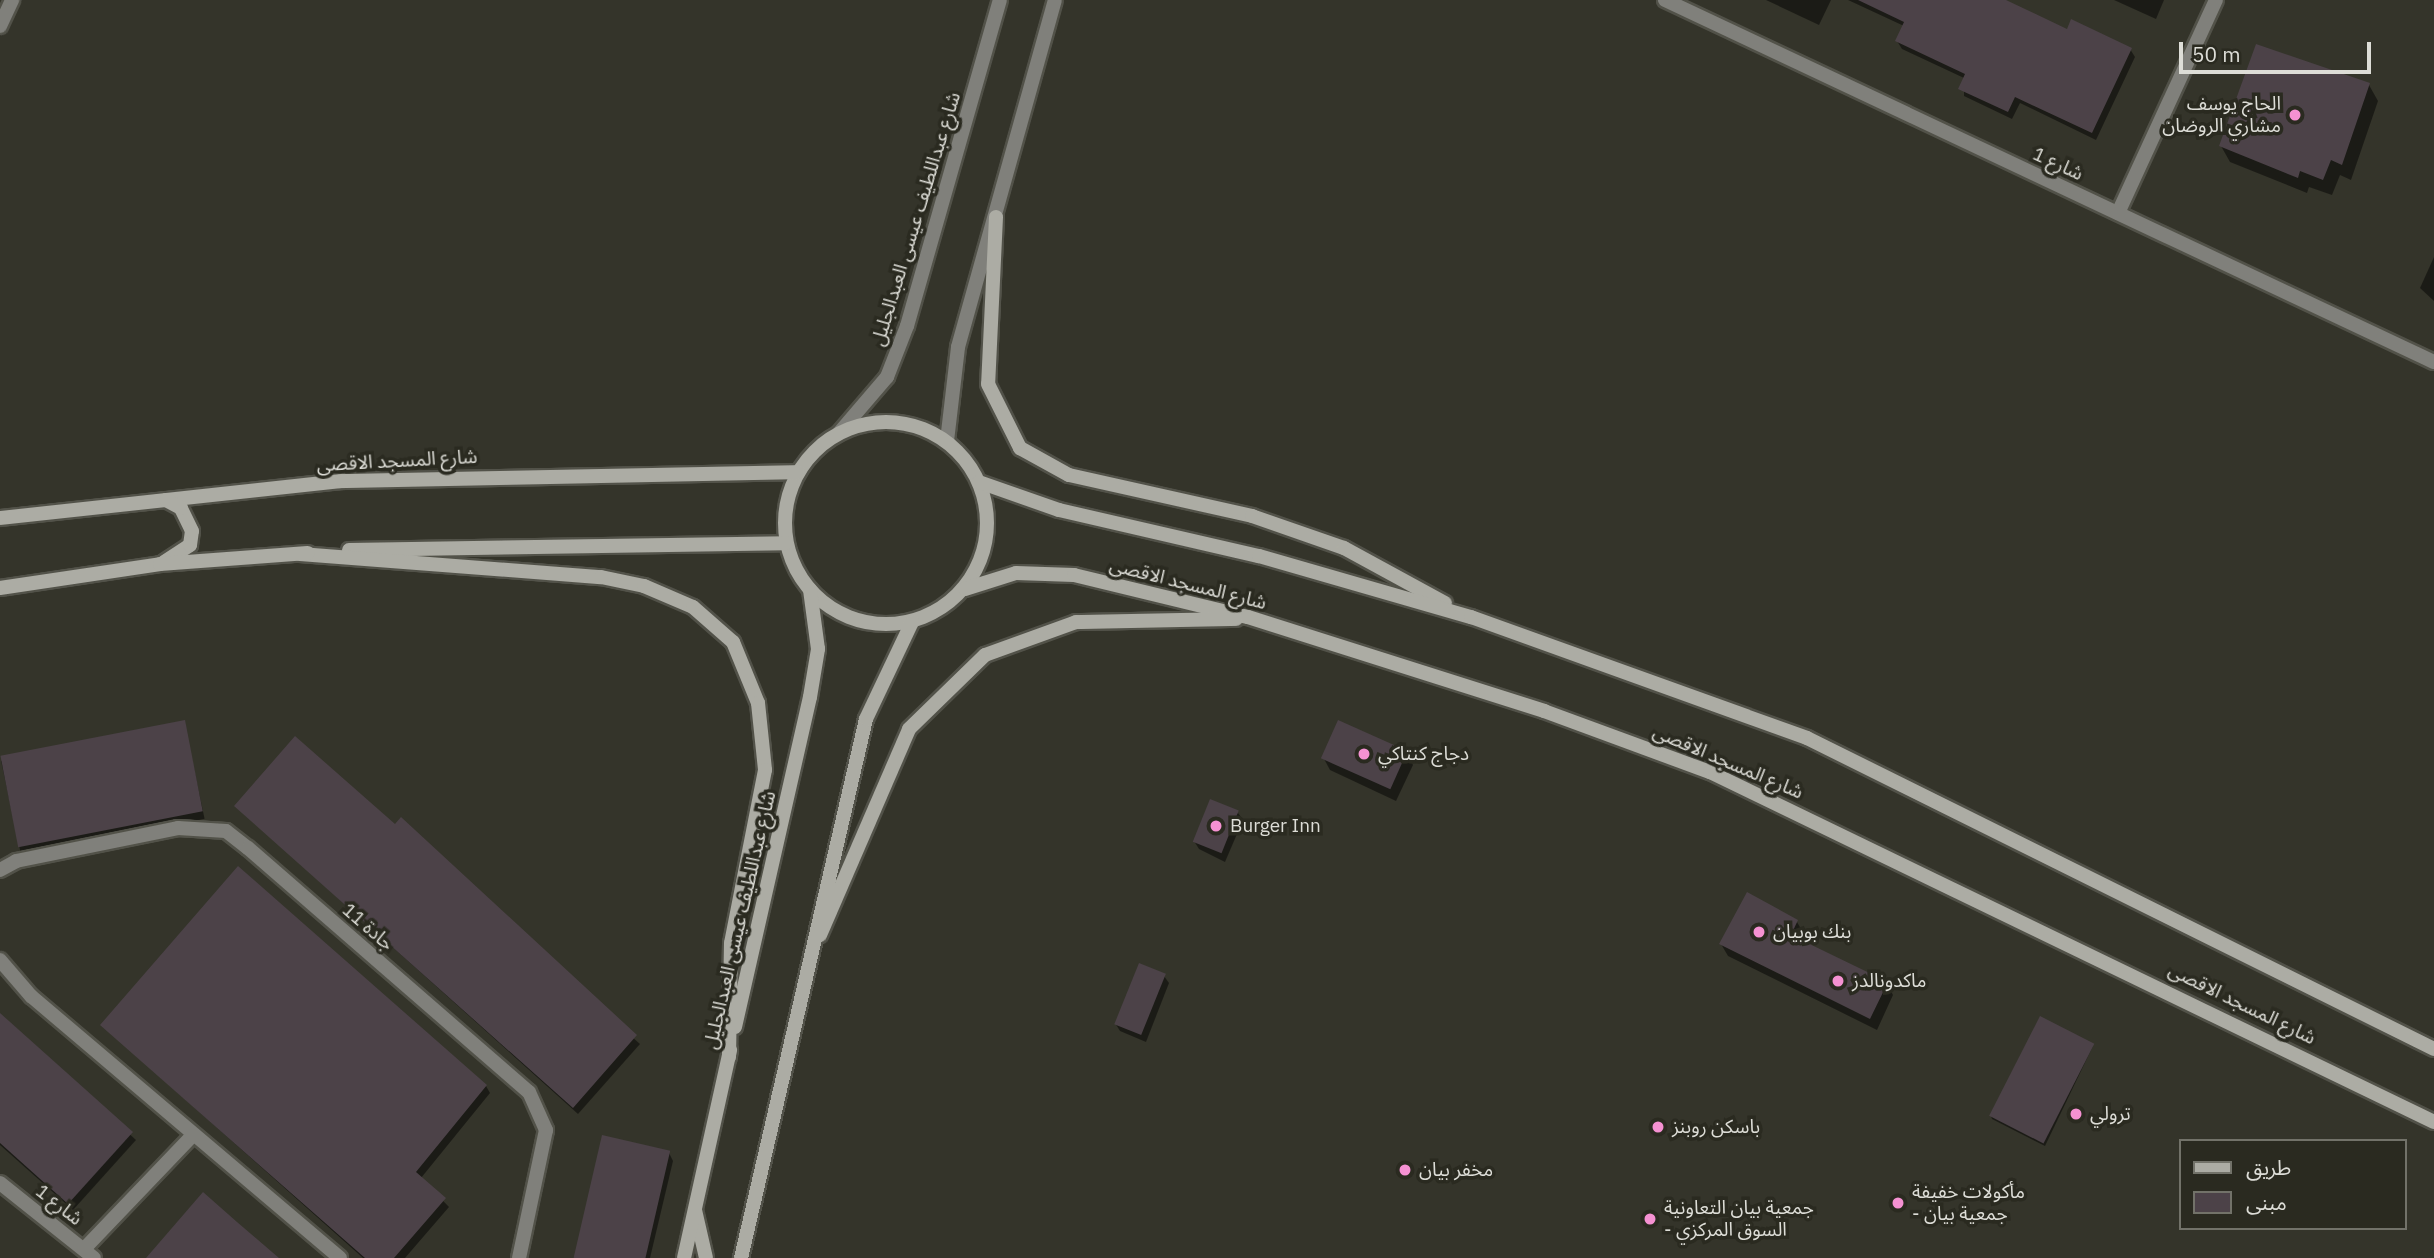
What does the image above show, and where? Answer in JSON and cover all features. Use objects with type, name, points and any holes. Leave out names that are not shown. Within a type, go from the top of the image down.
[{"type":"main road","points":[[996,216],[988,384],[1020,448],[1069,475],[1252,516],[1344,548],[1471,617]]},
{"type":"main road","points":[[894,421],[947,441],[979,482],[987,538],[965,589],[912,622],[875,625],[839,614],[810,590],[786,543],[785,519],[798,472],[839,433],[894,421]]},
{"type":"main road","name":"شارع المسجد الاقصى","points":[[0,518],[341,481],[798,472]]},
{"type":"main road","points":[[979,482],[1059,510],[1259,556],[1471,617],[1807,738],[2434,1049]]},
{"type":"main road","points":[[160,564],[190,545],[192,531],[181,508],[166,500]]},
{"type":"main road","points":[[0,588],[160,564],[402,547],[786,543]]},
{"type":"main road","points":[[300,554],[601,577],[645,586],[692,607],[733,642],[758,703],[765,769],[732,943],[729,1057]]},
{"type":"main road","name":"شارع المسجد الاقصى","points":[[965,589],[1016,573],[1074,575],[1248,617],[1544,711],[1710,772],[2434,1122]]},
{"type":"main road","name":"شارع عبداللطيف عيسى العبدالجليل","points":[[684,1258],[810,697],[818,649],[810,590]]},
{"type":"main road","points":[[810,955],[844,890],[909,729],[985,655],[1076,622],[1188,624],[1248,617]]},
{"type":"main road","points":[[741,1258],[866,719],[912,622]]},
{"type":"main road","points":[[695,1210],[706,1258]]},
{"type":"street","points":[[0,26],[12,0]]},
{"type":"street","name":"شارع عبداللطيف عيسى العبدالجليل","points":[[839,433],[887,377],[907,326],[1000,0]]},
{"type":"street","points":[[947,441],[958,347],[1055,0]]},
{"type":"street","name":"شارع 1","points":[[1665,0],[2434,362]]},
{"type":"street","points":[[2118,213],[2216,0]]},
{"type":"street","name":"جادة 11","points":[[0,870],[16,861],[178,828],[226,831],[529,1092],[546,1130],[519,1258]]},
{"type":"street","points":[[0,960],[31,996],[192,1136],[340,1258]]},
{"type":"street","points":[[89,1253],[192,1136]]},
{"type":"street","name":"شارع 1","points":[[0,1183],[89,1253]]},
{"type":"building","points":[[1858,0],[2006,0],[2067,29],[2071,19],[2132,48],[2092,133],[2015,97],[2008,112],[1958,89],[1965,74],[1895,41],[1904,22]]},
{"type":"building","name":"الحاج يوسف مشاري الروضان","points":[[2256,44],[2370,83],[2342,165],[2331,160],[2323,180],[2300,171],[2298,178],[2219,146]]},
{"type":"building","points":[[185,720],[203,811],[18,847],[0,756]]},
{"type":"building","name":"دجاج كنتاكي","points":[[1338,720],[1407,751],[1390,789],[1321,758]]},
{"type":"building","points":[[295,736],[395,824],[401,817],[637,1035],[573,1108],[234,806]]},
{"type":"building","name":"Burger Inn","points":[[1210,799],[1239,811],[1222,853],[1193,842]]},
{"type":"building","points":[[238,866],[487,1085],[416,1172],[446,1198],[394,1258],[365,1258],[100,1025]]},
{"type":"building","points":[[1747,892],[1798,920],[1791,935],[1888,982],[1870,1019],[1719,944]]},
{"type":"building","points":[[1139,963],[1166,974],[1141,1035],[1114,1024]]},
{"type":"building","points":[[0,1013],[133,1132],[68,1204],[0,1143]]},
{"type":"building","points":[[2040,1016],[2094,1044],[2044,1143],[1989,1116]]},
{"type":"building","points":[[602,1135],[670,1151],[645,1258],[574,1258]]},
{"type":"building","points":[[203,1192],[237,1222],[279,1258],[146,1258]]},
{"type":"place","name":"الحاج يوسف مشاري الروضان","points":[[2295,115]]},
{"type":"place","name":"دجاج كنتاكي","points":[[1364,754]]},
{"type":"place","name":"Burger Inn","points":[[1216,826]]},
{"type":"place","name":"بنك بوبيان","points":[[1759,932]]},
{"type":"place","name":"ماكدونالدز","points":[[1838,981]]},
{"type":"place","name":"ترولي","points":[[2076,1114]]},
{"type":"place","name":"باسكن روبنز","points":[[1658,1127]]},
{"type":"place","name":"مخفر بيان","points":[[1405,1170]]},
{"type":"place","name":"مأكولات خفيفة - جمعية بيان","points":[[1898,1203]]},
{"type":"place","name":"جمعية بيان التعاونية - السوق المركزي","points":[[1650,1219]]}]
